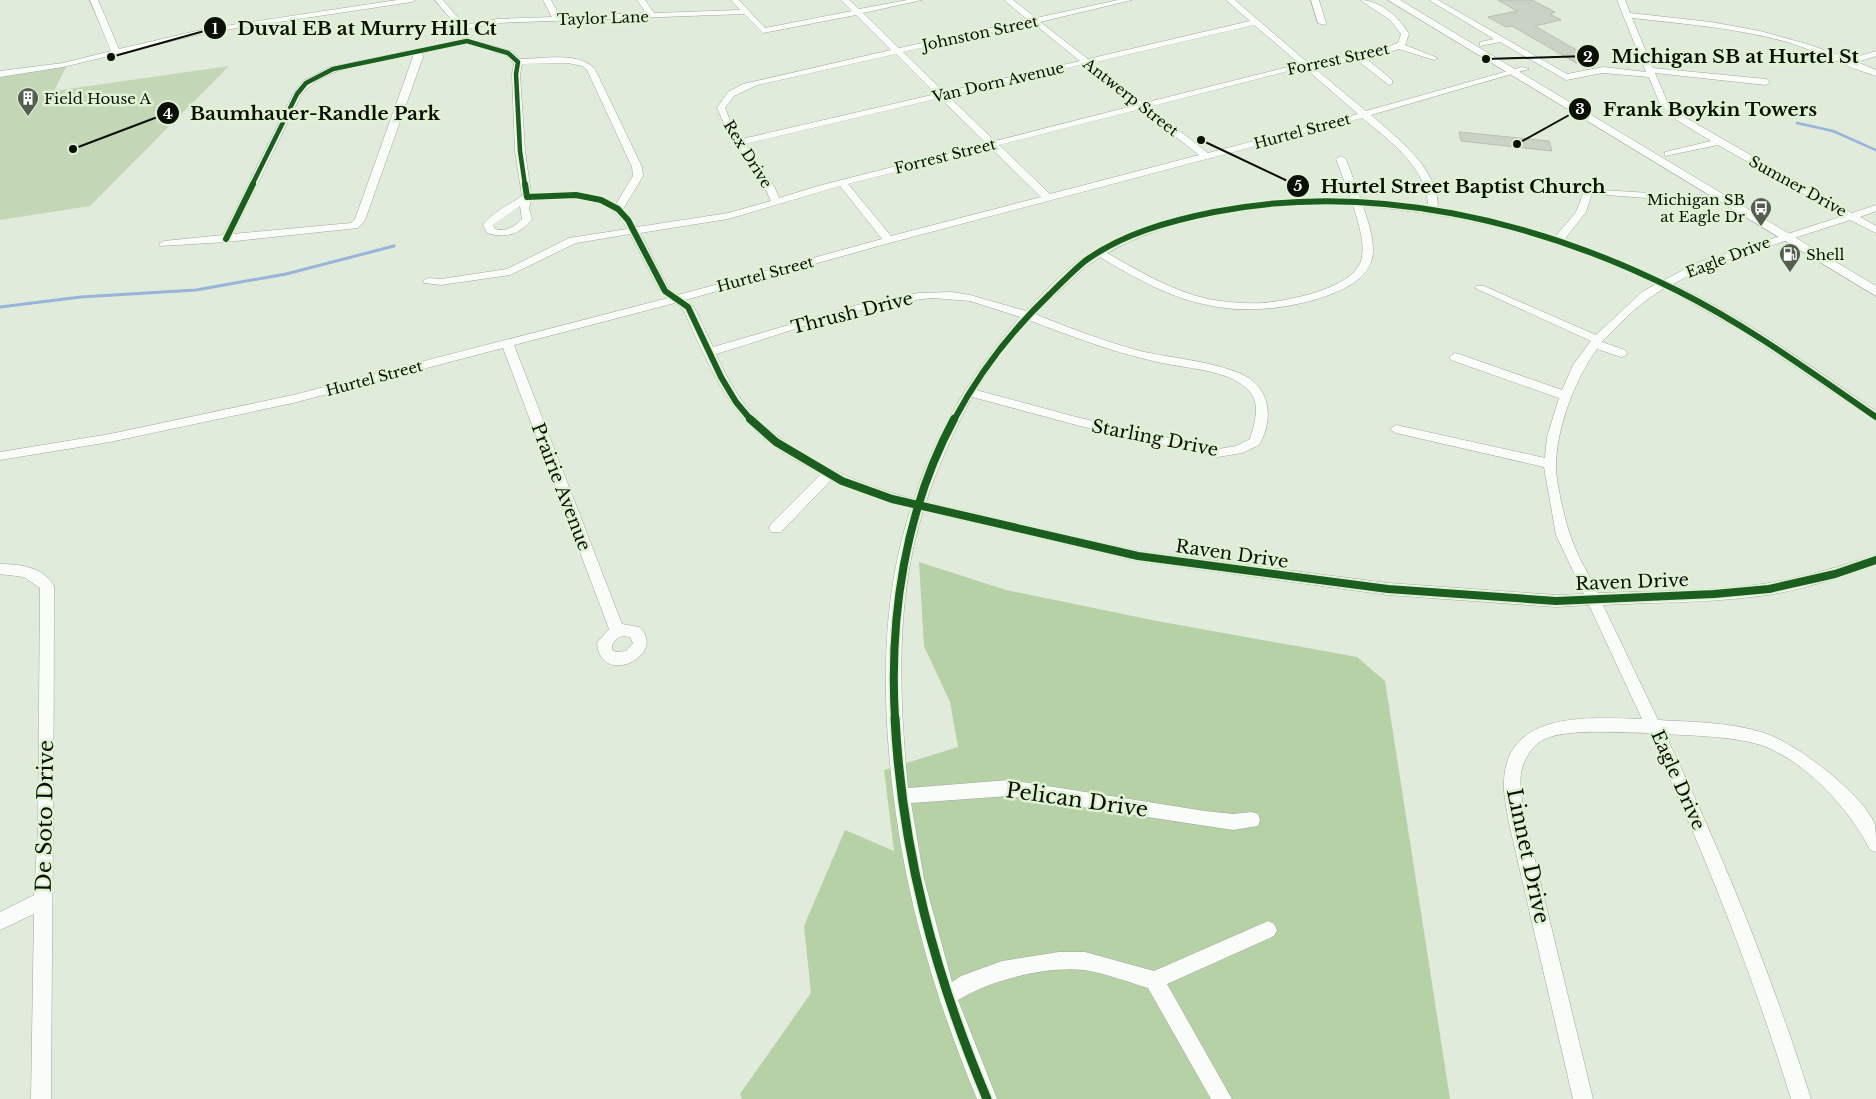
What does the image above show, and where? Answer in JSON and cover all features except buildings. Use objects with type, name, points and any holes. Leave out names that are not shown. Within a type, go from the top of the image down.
[{"type":"main road","points":[[1393,0],[1512,72],[1791,234],[1876,281]]},
{"type":"main road","points":[[1410,0],[1665,151],[1876,292]]},
{"type":"street","points":[[94,0],[116,52]]},
{"type":"street","points":[[0,74],[63,64],[205,31],[412,0]]},
{"type":"street","points":[[438,0],[462,28],[467,41]]},
{"type":"street","points":[[547,0],[556,19]]},
{"type":"street","points":[[641,0],[652,16]]},
{"type":"street","points":[[735,0],[763,31],[918,0]]},
{"type":"street","points":[[845,0],[1049,199]]},
{"type":"street","name":"Antwerp Street","points":[[1008,0],[1207,156]]},
{"type":"street","name":"Johnston Street","points":[[831,66],[1128,0]]},
{"type":"street","points":[[1230,0],[1366,114],[1401,146],[1426,178],[1433,198],[1433,210]]},
{"type":"street","points":[[1315,0],[1322,23]]},
{"type":"street","name":"Forrest Street","points":[[428,280],[441,282],[510,272],[573,240],[728,216],[842,183],[993,144],[1307,65],[1359,57],[1399,46],[1405,39],[1401,26],[1364,0]]},
{"type":"street","points":[[1433,0],[1566,77],[1603,70],[1652,72],[1766,82]]},
{"type":"street","name":"Sumner Drive","points":[[1622,0],[1663,102],[1678,116],[1719,142],[1876,230]]},
{"type":"street","name":"Taylor Lane","points":[[462,28],[496,21],[745,12]]},
{"type":"street","points":[[1628,15],[1699,22],[1760,33],[1784,39],[1876,73]]},
{"type":"street","name":"Van Dorn Avenue","points":[[740,142],[1256,22]]},
{"type":"street","points":[[1483,44],[1501,40]]},
{"type":"street","points":[[226,239],[297,94],[306,83],[332,69],[467,41],[508,53],[518,62],[566,60],[579,62],[591,69],[637,167],[638,176],[618,209],[601,200],[576,195],[526,198],[520,151],[516,74],[518,62]]},
{"type":"street","points":[[1399,46],[1434,58]]},
{"type":"street","points":[[164,244],[354,226],[360,220],[419,57],[418,51]]},
{"type":"street","points":[[1850,62],[1876,53]]},
{"type":"street","points":[[1359,57],[1389,82]]},
{"type":"street","name":"Rex Drive","points":[[776,202],[770,188],[727,123],[721,108],[729,95],[757,82],[831,66]]},
{"type":"street","name":"Hurtel Street","points":[[0,456],[110,438],[256,408],[676,299],[889,240],[1366,114],[1525,69]]},
{"type":"street","points":[[1665,151],[1708,135]]},
{"type":"street","points":[[1665,151],[1719,142]]},
{"type":"street","points":[[1100,253],[1161,288],[1188,297],[1232,306],[1255,307],[1283,304],[1328,291],[1347,282],[1358,273],[1366,262],[1367,245],[1363,225],[1341,159]]},
{"type":"street","points":[[842,183],[889,240]]},
{"type":"street","points":[[1557,241],[1584,207],[1588,191],[1646,195]]},
{"type":"street","points":[[987,1099],[968,1057],[947,996],[925,927],[910,861],[901,796],[892,692],[896,616],[910,530],[944,436],[982,369],[1026,315],[1087,261],[1140,232],[1164,224],[1208,213],[1287,201],[1356,202],[1433,210],[1514,227],[1557,241],[1663,284],[1740,326],[1876,417]]},
{"type":"street","name":"Eagle Drive","points":[[1801,1099],[1776,1018],[1737,914],[1655,727],[1563,535],[1555,500],[1551,464],[1553,437],[1566,396],[1579,365],[1596,342],[1646,294],[1701,265],[1791,234],[1876,208]]},
{"type":"street","name":"Raven Drive","points":[[618,209],[628,220],[665,291],[688,306],[709,352],[736,402],[750,419],[776,442],[842,481],[875,493],[918,505],[1138,556],[1388,589],[1556,601],[1714,594],[1769,589],[1835,574],[1876,560]]},
{"type":"street","points":[[1480,288],[1620,354]]},
{"type":"street","name":"Thrush Drive","points":[[709,352],[865,307],[911,297],[953,295],[969,297],[1026,315]]},
{"type":"street","name":"Starling Drive","points":[[969,392],[1080,422],[1218,454],[1238,450],[1255,442],[1260,429],[1262,404],[1258,393],[1239,377],[1143,355],[1077,335],[1026,315]]},
{"type":"street","name":"Prairie Avenue","points":[[507,343],[617,631]]},
{"type":"street","points":[[1455,357],[1566,396]]},
{"type":"street","points":[[1396,429],[1551,464]]},
{"type":"street","points":[[776,528],[829,474]]},
{"type":"street","name":"De Soto Drive","points":[[0,569],[28,572],[40,578],[47,586],[46,829],[43,900],[41,1099]]},
{"type":"street","name":"Linnet Drive","points":[[1584,1099],[1522,838],[1512,786],[1513,772],[1520,753],[1541,733],[1560,727],[1655,727],[1734,732],[1762,738],[1791,754],[1818,773],[1864,821],[1876,844]]},
{"type":"street","name":"Pelican Drive","points":[[901,796],[1009,788],[1205,819],[1233,822],[1252,820]]},
{"type":"street","points":[[0,921],[43,900]]},
{"type":"street","points":[[947,996],[968,983],[1002,970],[1059,961],[1085,961],[1154,980],[1268,930]]},
{"type":"street","points":[[1154,980],[1222,1099]]},
{"type":"green space","points":[[68,63],[54,91],[229,66],[90,206],[0,220],[0,74]]},
{"type":"green space","points":[[919,562],[1006,590],[1157,621],[1357,657],[1385,681],[1450,1099],[742,1099],[740,1094],[811,993],[804,926],[845,830],[894,851],[884,770],[958,747],[950,702],[924,646]]},
{"type":"waterway","points":[[1797,123],[1833,131],[1876,150]]},
{"type":"waterway","points":[[0,307],[81,297],[196,290],[286,274],[394,246]]},
{"type":"cycle path","points":[[226,239],[297,94],[306,83],[333,69],[467,41],[508,53],[518,62],[516,74],[520,151],[527,197],[576,195],[601,200],[618,209],[628,220],[665,291],[688,307],[721,377],[736,402],[750,419],[776,442],[842,481],[892,499],[1138,556],[1388,589],[1556,601],[1714,594],[1769,589],[1835,574],[1876,560]]},
{"type":"cycle path","points":[[987,1099],[952,1012],[938,968],[925,924],[906,833],[900,787],[894,709],[893,647],[896,616],[903,568],[913,522],[928,477],[946,434],[969,392],[995,353],[1026,317],[1087,260],[1132,235],[1183,218],[1239,207],[1297,202],[1356,202],[1413,207],[1468,216],[1517,228],[1586,251],[1632,269],[1676,290],[1721,314],[1766,342],[1876,417]]},
{"type":"place","name":"Duval EB at Murry Hill Ct","points":[[111,57]]},
{"type":"place","name":"Michigan SB at Hurtel St","points":[[1486,59]]},
{"type":"place","name":"Field House A","points":[[28,117]]},
{"type":"place","name":"Hurtel Street Baptist Church","points":[[1201,140]]},
{"type":"place","name":"Frank Boykin Towers","points":[[1517,144]]},
{"type":"place","name":"Baumhauer-Randle Park","points":[[73,149]]},
{"type":"place","name":"Michigan SB at Eagle Dr","points":[[1761,227]]},
{"type":"place","name":"Shell","points":[[1790,273]]}]
